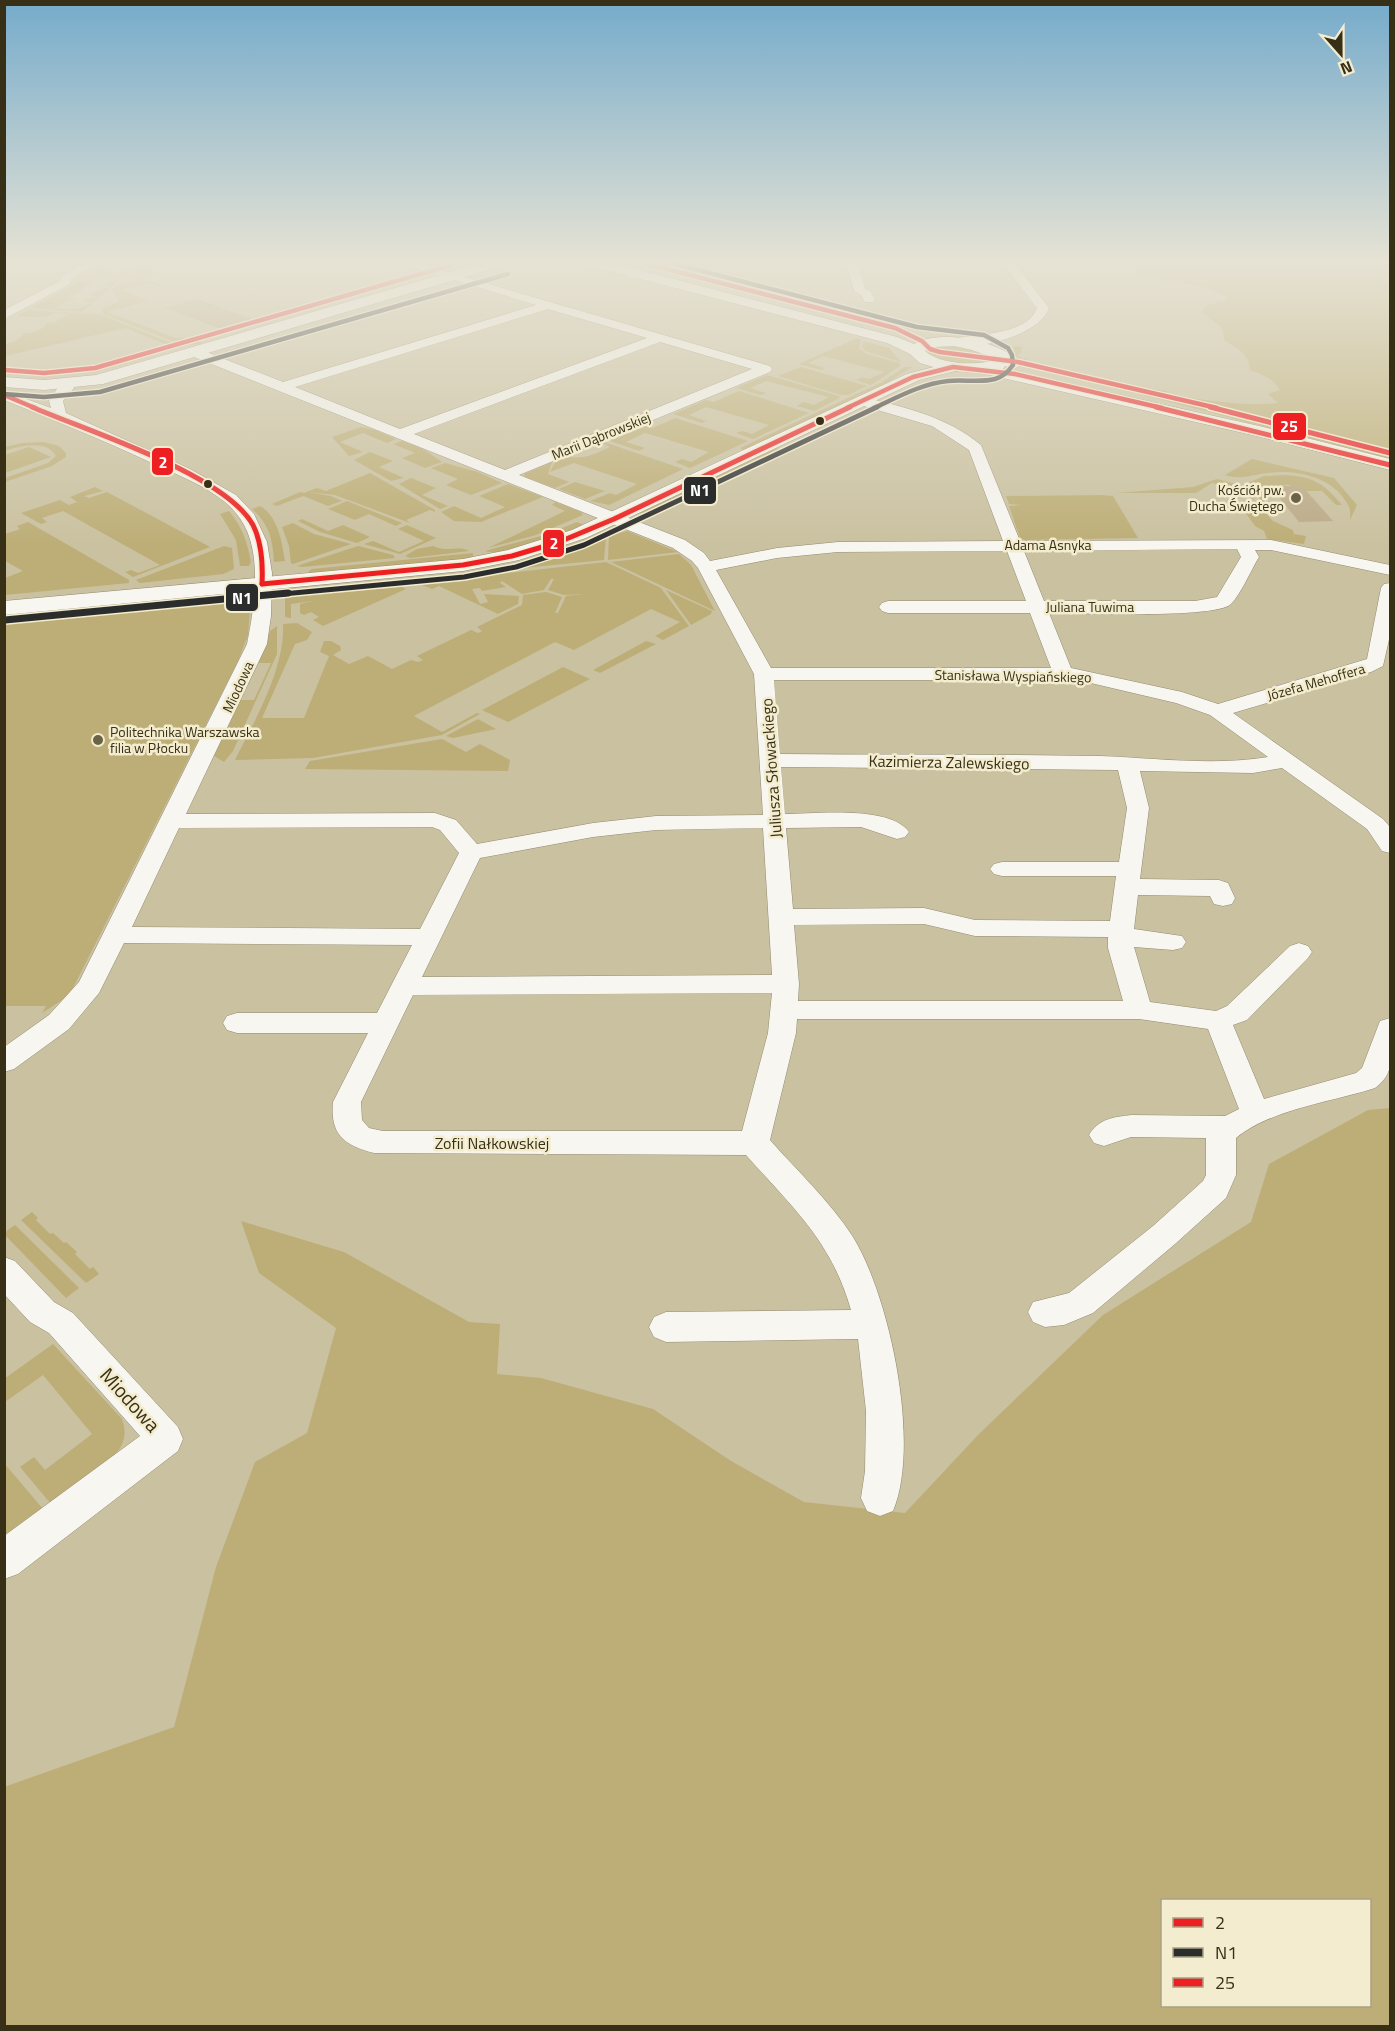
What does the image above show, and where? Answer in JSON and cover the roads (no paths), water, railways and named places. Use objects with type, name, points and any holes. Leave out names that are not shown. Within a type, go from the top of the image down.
[{"type":"main road","points":[[6,386],[67,384],[104,378],[177,357]]},
{"type":"main road","points":[[913,377],[919,357]]},
{"type":"main road","points":[[925,357],[953,367],[983,369],[1259,431]]},
{"type":"main road","points":[[983,369],[998,365],[1001,357],[1028,369],[1390,465]]},
{"type":"main road","points":[[4,608],[486,561],[559,542],[614,519],[913,377],[953,367]]},
{"type":"street","name":"Juliusza Słowackiego","points":[[206,357],[679,544],[698,556],[706,567],[764,674],[783,917],[786,997],[754,1143]]},
{"type":"street","points":[[282,387],[380,357]]},
{"type":"street","points":[[402,434],[609,357]]},
{"type":"street","name":"Marii Dąbrowskiej","points":[[504,476],[765,369],[723,357]]},
{"type":"street","points":[[34,408],[40,399],[67,384]]},
{"type":"street","points":[[67,384],[67,388],[56,401],[56,408],[60,415],[74,422]]},
{"type":"street","name":"Miodowa","points":[[4,1062],[59,1022],[90,987],[257,644],[262,616],[262,557],[255,530],[248,517],[230,498],[185,472],[74,422],[34,408],[6,386]]},
{"type":"street","points":[[862,401],[944,426],[976,448],[1063,674]]},
{"type":"street","name":"Adama Asnyka","points":[[706,567],[777,553],[831,547],[1243,544],[1271,545],[1390,570]]},
{"type":"street","name":"Juliana Tuwima","points":[[888,607],[1217,605],[1224,601],[1250,557],[1243,544]]},
{"type":"street","name":"Józefa Mehoffera","points":[[1217,711],[1372,665],[1379,657],[1390,588]]},
{"type":"street","name":"Stanisława Wyspiańskiego","points":[[764,674],[1063,674],[1100,678],[1188,700],[1217,711],[1375,825],[1382,831],[1390,846]]},
{"type":"street","name":"Kazimierza Zalewskiego","points":[[770,760],[1253,766],[1285,761]]},
{"type":"street","points":[[1127,764],[1138,808],[1127,878],[1121,948],[1139,1010]]},
{"type":"street","points":[[172,820],[435,820],[447,825],[471,852],[593,830],[656,823],[861,820],[883,825],[897,832]]},
{"type":"street","name":"Zofii Nałkowskiej","points":[[471,852],[348,1102],[345,1116],[350,1129],[363,1140],[383,1143],[754,1143]]},
{"type":"street","points":[[1002,868],[1219,888],[1223,898]]},
{"type":"street","points":[[783,917],[924,916],[975,928],[1121,934],[1173,942]]},
{"type":"street","points":[[117,935],[430,937]]},
{"type":"street","points":[[405,986],[1139,1010],[1218,1022],[1237,1013],[1299,952]]},
{"type":"street","points":[[1218,1022],[1255,1113]]},
{"type":"street","points":[[237,1023],[387,1023]]},
{"type":"street","points":[[1045,1312],[1064,1311],[1081,1303],[1215,1189],[1221,1175],[1221,1134],[1227,1127],[1255,1113],[1365,1081],[1374,1074],[1390,1028]]},
{"type":"street","points":[[1104,1135],[1116,1128],[1131,1126],[1227,1127]]},
{"type":"street","points":[[754,1143],[831,1231],[851,1264],[867,1305],[876,1344],[884,1421],[885,1470],[880,1498]]},
{"type":"street","name":"Miodowa","points":[[4,1271],[42,1312],[61,1323],[165,1439],[4,1560]]},
{"type":"street","points":[[666,1327],[871,1324]]},
{"type":"place","name":"Kościół pw. Ducha Świętego","points":[[1296,498]]},
{"type":"place","name":"Politechnika Warszawska filia w Płocku","points":[[98,740]]}]
